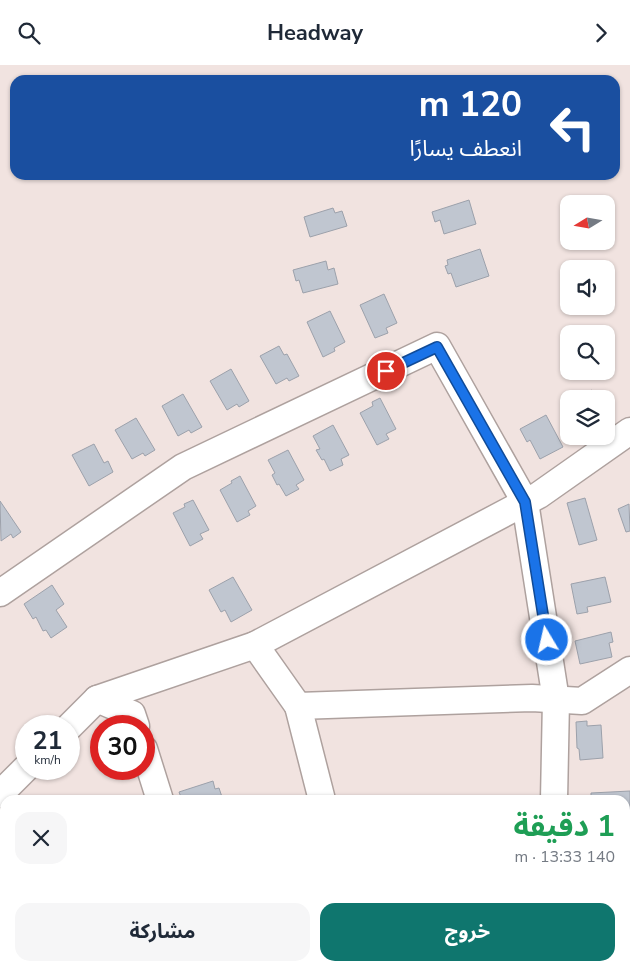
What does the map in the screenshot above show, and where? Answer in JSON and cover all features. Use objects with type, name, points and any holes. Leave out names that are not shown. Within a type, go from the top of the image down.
[{"type":"street","points":[[0,593],[183,467],[437,347],[525,502],[556,700],[554,795]]},
{"type":"street","points":[[80,716],[97,699],[255,645],[539,495],[630,431]]},
{"type":"street","points":[[255,645],[298,706],[321,795]]},
{"type":"street","points":[[298,706],[532,698],[582,701],[630,670]]},
{"type":"street","points":[[97,699],[132,715]]},
{"type":"street","points":[[0,794],[15,779]]},
{"type":"street","points":[[154,780],[158,795]]},
{"type":"building","points":[[469,200],[476,224],[444,234],[440,220],[435,222],[432,212]]},
{"type":"building","points":[[333,208],[335,213],[342,211],[347,226],[310,237],[304,217]]},
{"type":"building","points":[[480,249],[489,276],[456,287],[451,273],[448,274],[445,266],[448,265],[447,260]]},
{"type":"building","points":[[326,261],[328,270],[334,268],[338,284],[303,293],[299,280],[296,281],[293,270]]},
{"type":"building","points":[[384,294],[397,323],[386,328],[388,333],[375,338],[360,305]]},
{"type":"building","points":[[330,311],[345,342],[334,348],[335,351],[323,357],[307,322]]},
{"type":"building","points":[[279,346],[284,355],[287,354],[299,376],[289,381],[287,378],[276,384],[260,356]]},
{"type":"building","points":[[231,369],[249,401],[239,407],[237,404],[227,410],[210,381]]},
{"type":"building","points":[[183,394],[202,427],[191,433],[189,430],[178,436],[162,406]]},
{"type":"building","points":[[380,398],[396,429],[386,434],[389,439],[377,445],[360,413],[373,406],[372,402]]},
{"type":"building","points":[[546,415],[560,441],[560,445],[563,447],[540,459],[530,440],[527,442],[520,429]]},
{"type":"building","points":[[136,418],[155,450],[145,456],[143,453],[132,459],[115,430]]},
{"type":"building","points":[[333,425],[349,455],[341,459],[343,465],[330,471],[324,459],[322,460],[316,450],[320,449],[313,436]]},
{"type":"building","points":[[94,444],[104,463],[108,461],[113,472],[89,486],[72,455]]},
{"type":"building","points":[[288,450],[304,480],[296,485],[299,489],[286,496],[272,475],[275,473],[268,460]]},
{"type":"building","points":[[240,476],[256,506],[248,511],[250,515],[237,522],[220,490]]},
{"type":"building","points":[[585,498],[597,540],[579,545],[567,503]]},
{"type":"building","points":[[193,500],[209,530],[200,534],[203,539],[190,546],[173,513],[185,507],[184,504]]},
{"type":"building","points":[[0,501],[21,532],[13,538],[11,534],[1,541]]},
{"type":"building","points":[[629,504],[630,531],[626,532],[618,509]]},
{"type":"building","points":[[233,577],[252,610],[231,622],[225,610],[221,612],[209,590]]},
{"type":"building","points":[[605,577],[611,602],[587,607],[588,612],[577,614],[571,584]]},
{"type":"building","points":[[52,585],[64,604],[56,610],[67,627],[51,638],[46,630],[43,631],[36,617],[33,619],[24,604]]},
{"type":"building","points":[[611,632],[613,642],[609,643],[612,657],[580,664],[575,641]]},
{"type":"building","points":[[587,721],[587,726],[601,725],[603,758],[580,760],[579,749],[577,748],[576,722]]},
{"type":"building","points":[[213,781],[215,789],[219,788],[221,795],[180,795],[179,792]]},
{"type":"building","points":[[630,791],[630,795],[591,795],[591,793]]},
{"type":"route","points":[[386,371],[437,347],[525,502],[547,640]]}]
